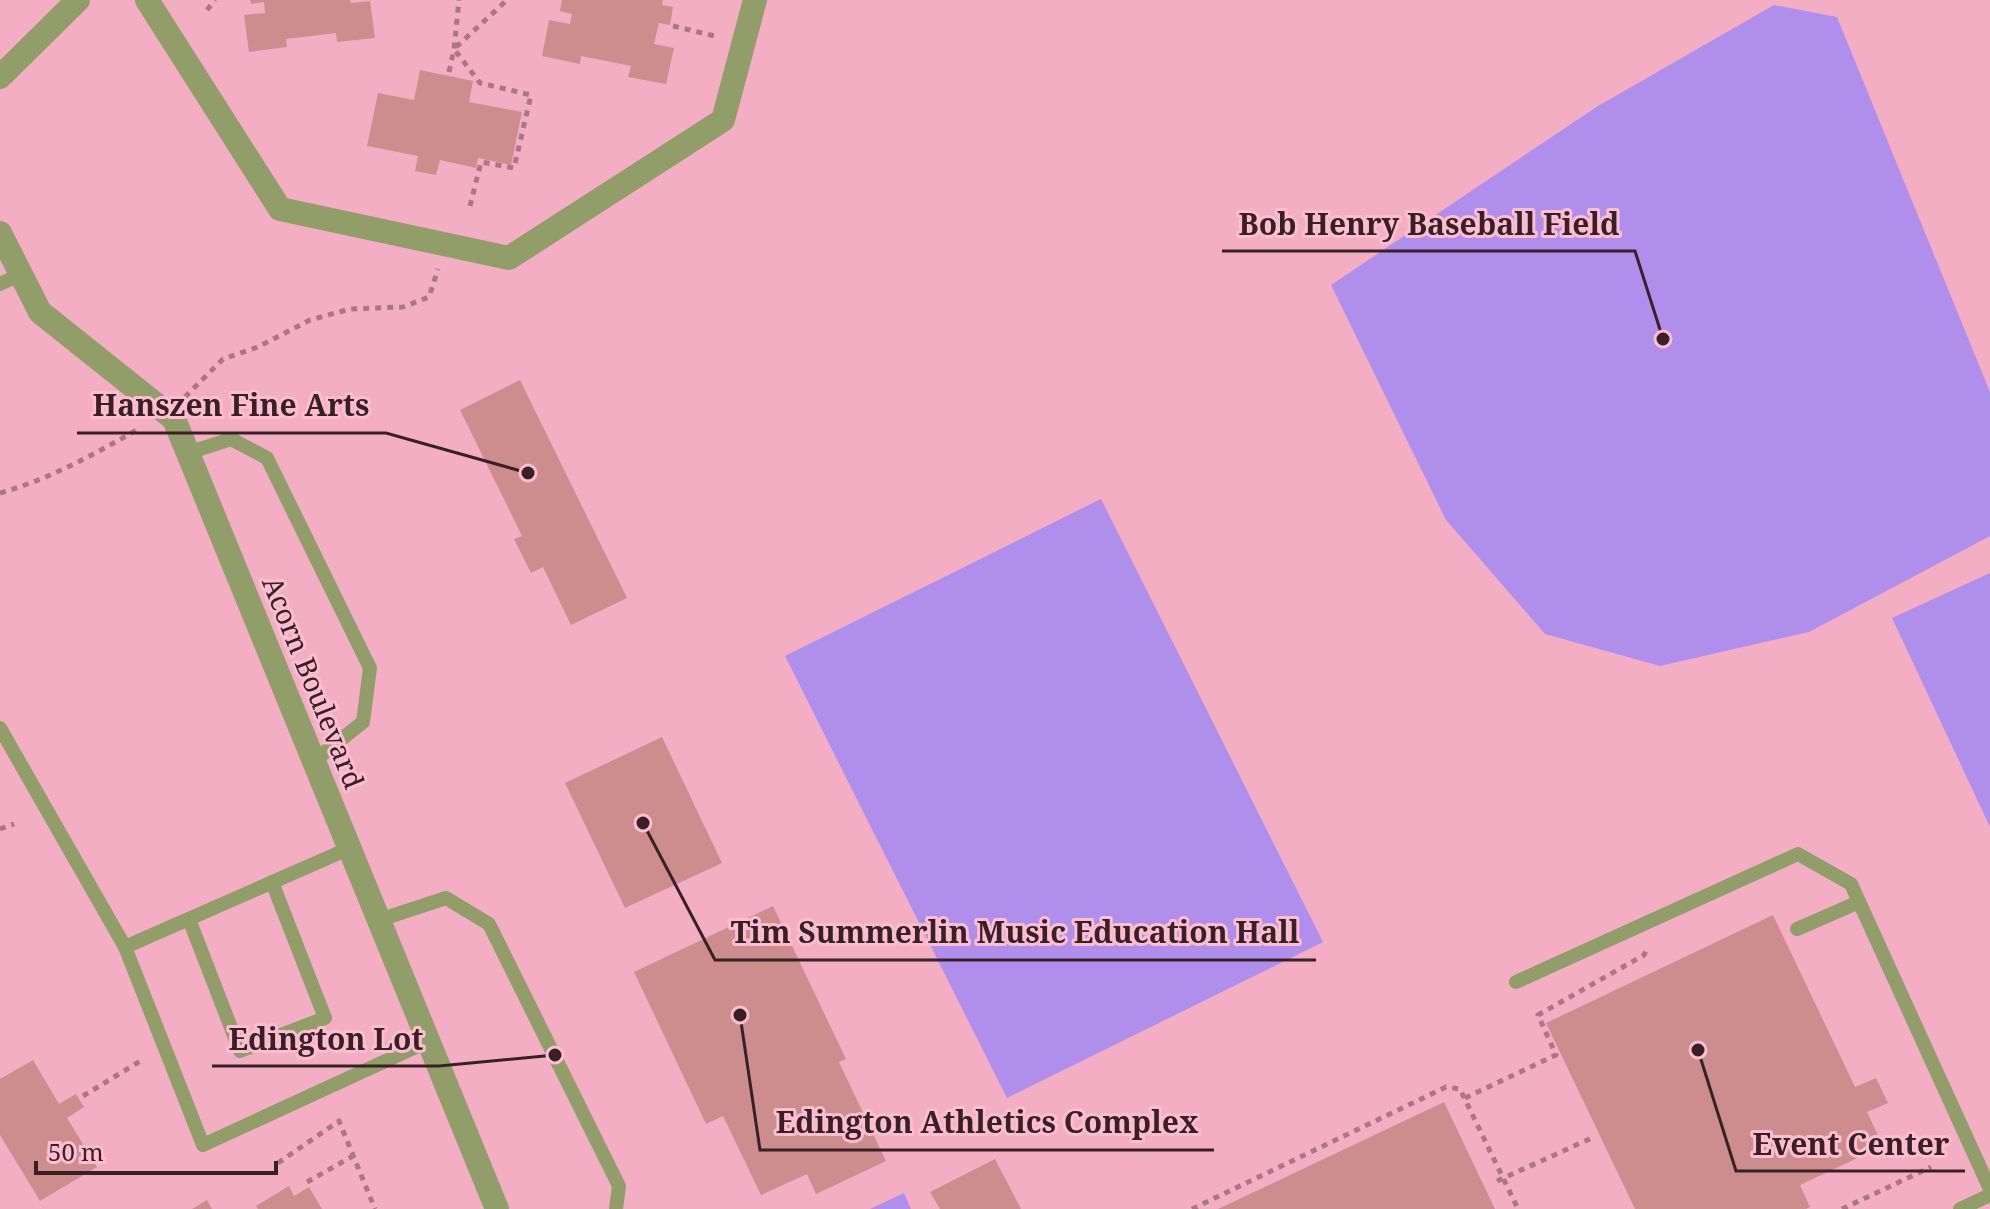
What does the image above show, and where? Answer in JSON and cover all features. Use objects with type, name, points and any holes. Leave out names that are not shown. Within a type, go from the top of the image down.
[{"type":"street","points":[[0,77],[78,0]]},
{"type":"street","points":[[147,0],[280,209],[509,258],[723,120],[755,0]]},
{"type":"street","name":"Acorn Boulevard","points":[[0,233],[10,279],[40,312],[174,419],[497,1209]]},
{"type":"lane","points":[[188,453],[231,439],[267,458],[370,668],[363,722],[314,761]]},
{"type":"lane","points":[[0,728],[125,947],[203,1145],[429,1041]]},
{"type":"lane","points":[[125,947],[350,848]]},
{"type":"lane","points":[[1516,982],[1798,854],[1851,884],[1990,1192],[1960,1209]]},
{"type":"lane","points":[[189,919],[240,1051],[325,1018],[272,882]]},
{"type":"lane","points":[[379,920],[446,898],[489,924],[619,1186],[616,1209]]},
{"type":"lane","points":[[1797,929],[1859,902]]},
{"type":"path","points":[[207,10],[215,0]]},
{"type":"path","points":[[449,72],[459,0]]},
{"type":"path","points":[[454,49],[507,0]]},
{"type":"path","points":[[673,26],[743,42]]},
{"type":"path","points":[[454,49],[480,83],[531,95],[514,168],[481,162],[470,206]]},
{"type":"path","points":[[185,398],[223,359],[258,347],[310,320],[350,309],[403,307],[429,297],[438,269]]},
{"type":"path","points":[[0,493],[23,487],[87,458],[149,424]]},
{"type":"path","points":[[0,829],[14,824]]},
{"type":"path","points":[[1465,1098],[1556,1055],[1538,1015],[1644,955],[1651,940],[1644,923]]},
{"type":"path","points":[[83,1096],[142,1060]]},
{"type":"path","points":[[1192,1209],[1446,1087],[1460,1089],[1500,1180],[1518,1209]]},
{"type":"path","points":[[278,1163],[339,1121],[375,1209]]},
{"type":"path","points":[[1500,1180],[1594,1137]]},
{"type":"path","points":[[307,1182],[353,1156]]},
{"type":"path","points":[[1842,1209],[1931,1167]]},
{"type":"shaded area","points":[[0,0],[1990,0],[1990,1209],[0,1209]]},
{"type":"shaded area","points":[[1774,5],[1837,17],[1990,392],[1990,536],[1809,632],[1660,666],[1545,634],[1446,520],[1331,285],[1598,106]]},
{"type":"shaded area","points":[[1101,499],[1323,942],[1007,1098],[785,656]]},
{"type":"shaded area","points":[[1990,573],[1990,827],[1892,618]]},
{"type":"shaded area","points":[[904,1193],[911,1209],[870,1209]]},
{"type":"building","points":[[250,0],[370,1],[375,38],[337,42],[336,33],[286,39],[287,47],[249,52],[244,15],[265,13],[264,2],[251,4]]},
{"type":"building","points":[[562,0],[663,0],[662,5],[673,7],[670,25],[659,23],[654,44],[674,48],[666,84],[628,77],[631,66],[581,56],[580,64],[542,56],[549,20],[570,24],[572,14],[560,11]]},
{"type":"building","points":[[420,70],[473,81],[469,102],[522,112],[511,165],[478,158],[476,168],[440,160],[436,175],[415,171],[418,156],[367,146],[378,93],[414,100]]},
{"type":"building","points":[[520,380],[627,598],[571,625],[543,567],[531,573],[514,539],[522,536],[460,410]]},
{"type":"building","points":[[662,737],[722,863],[625,908],[565,783]]},
{"type":"building","points":[[773,906],[846,1059],[839,1062],[886,1161],[816,1194],[807,1174],[761,1195],[723,1116],[706,1124],[634,972]]},
{"type":"building","points":[[1773,915],[1855,1087],[1876,1078],[1888,1103],[1867,1112],[1883,1146],[1800,1185],[1810,1207],[1806,1209],[1635,1209],[1546,1023]]},
{"type":"building","points":[[33,1060],[59,1104],[76,1094],[84,1107],[67,1118],[97,1167],[40,1201],[0,1135],[0,1079]]},
{"type":"building","points":[[1444,1102],[1495,1209],[1218,1209]]},
{"type":"building","points":[[995,1159],[1021,1209],[940,1209],[930,1192]]},
{"type":"building","points":[[289,1186],[294,1196],[309,1187],[322,1209],[258,1209],[256,1206]]},
{"type":"building","points":[[207,1200],[212,1209],[192,1209]]},
{"type":"place","name":"Bob Henry Baseball Field","points":[[1663,339]]},
{"type":"place","name":"Hanszen Fine Arts","points":[[528,473]]},
{"type":"place","name":"Tim Summerlin Music Education Hall","points":[[643,823]]},
{"type":"place","name":"Edington Athletics Complex","points":[[740,1015]]},
{"type":"place","name":"Event Center","points":[[1698,1050]]},
{"type":"place","name":"Edington Lot","points":[[555,1055]]}]
